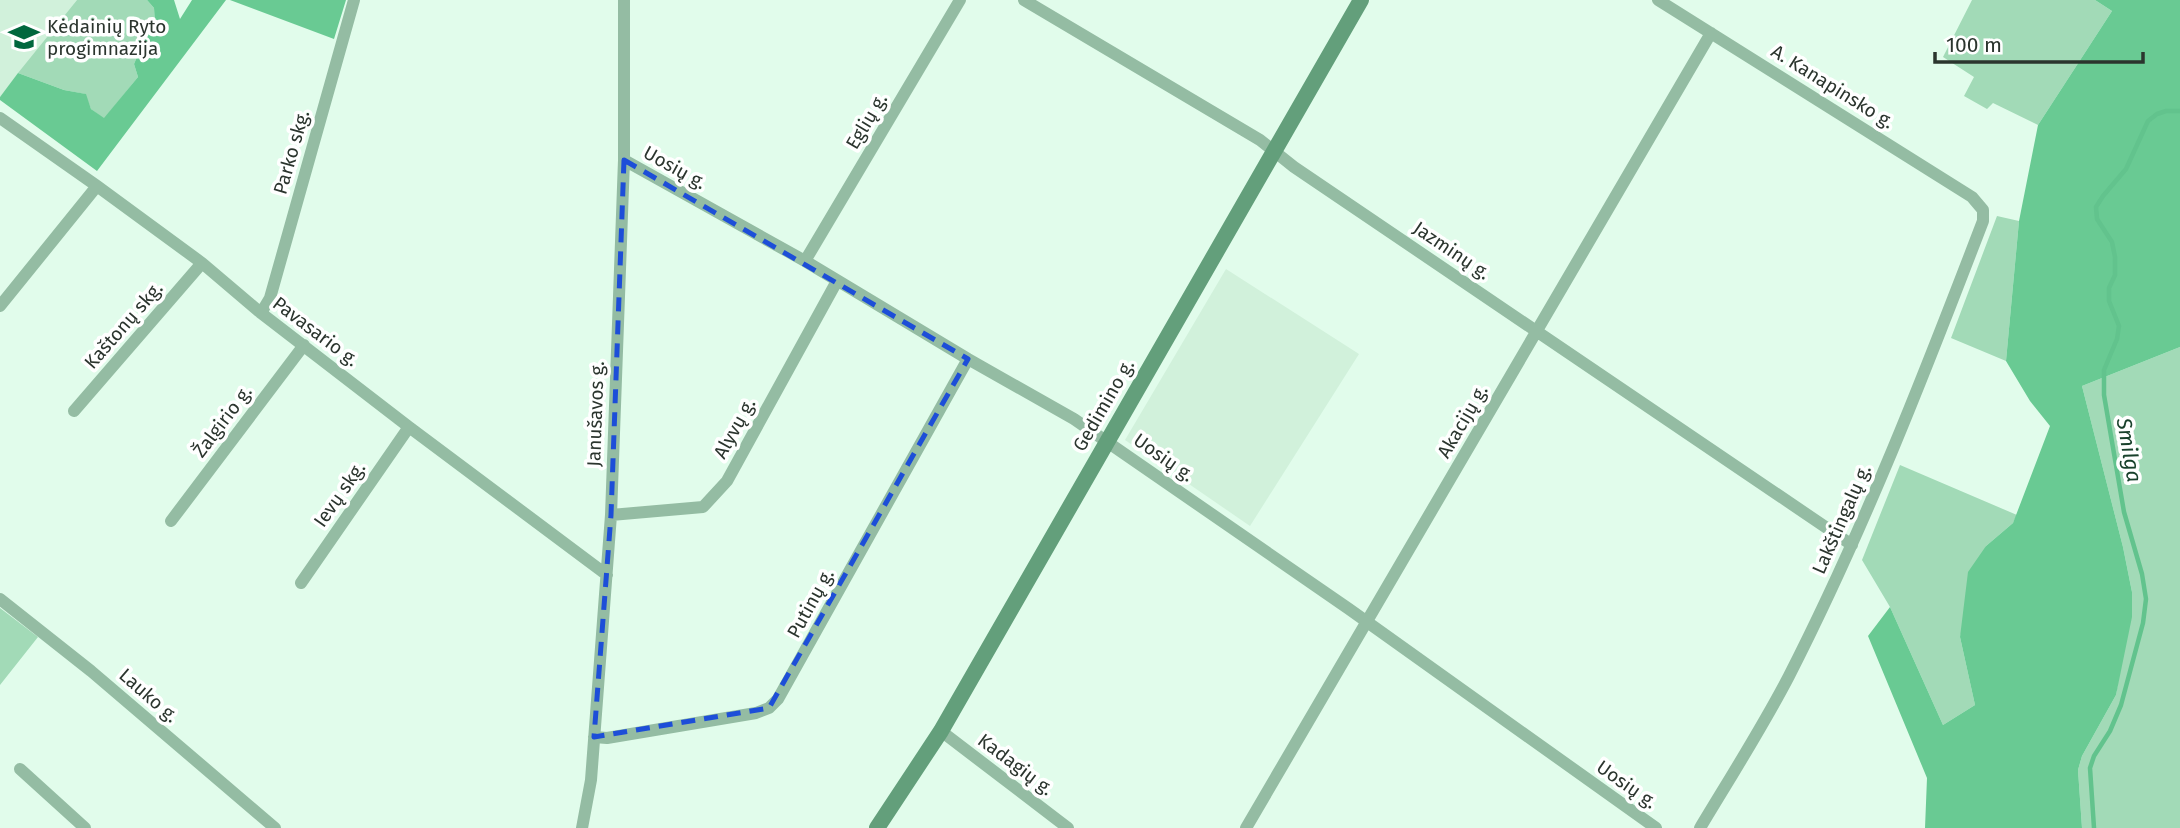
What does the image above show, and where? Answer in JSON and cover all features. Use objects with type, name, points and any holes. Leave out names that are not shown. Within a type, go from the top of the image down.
[{"type":"main road","name":"Gedimino g.","points":[[877,828],[941,731],[1361,0]]},
{"type":"street","name":"Parko skg.","points":[[261,313],[270,298],[354,0]]},
{"type":"street","name":"Janušavos g.","points":[[582,828],[591,780],[611,515],[624,160],[624,0]]},
{"type":"street","name":"Eglių g.","points":[[805,261],[960,0]]},
{"type":"street","name":"Jazminų g.","points":[[1024,0],[1260,140],[1294,167],[1852,545]]},
{"type":"street","name":"A. Kanapinsko g.","points":[[1658,0],[1972,197],[1983,210]]},
{"type":"street","name":"Akacijų g.","points":[[1246,828],[1711,33]]},
{"type":"street","name":"Pavasario g.","points":[[0,118],[202,263],[261,313],[409,428],[607,575]]},
{"type":"street","name":"Uosių g.","points":[[624,160],[805,261],[1107,440],[1656,828]]},
{"type":"street","points":[[0,306],[97,186]]},
{"type":"street","name":"Lakštingalų g.","points":[[1700,828],[1771,710],[1852,545],[1925,370],[1983,221],[1983,210]]},
{"type":"street","name":"Kaštonų skg.","points":[[74,411],[202,263]]},
{"type":"street","name":"Alyvų g.","points":[[611,515],[703,507],[727,481],[837,281]]},
{"type":"street","name":"Žalgirio g.","points":[[171,521],[304,345]]},
{"type":"street","name":"Putinų g.","points":[[594,737],[607,738],[756,713],[769,708],[778,699],[968,359]]},
{"type":"street","name":"Ievų skg.","points":[[301,583],[409,428]]},
{"type":"street","name":"Lauko g.","points":[[0,599],[91,671],[270,826]]},
{"type":"street","name":"Kadagių g.","points":[[941,731],[1069,828]]},
{"type":"street","points":[[20,769],[85,828]]},
{"type":"highlighted area","points":[[624,160],[968,359],[769,708],[594,737],[611,515]]},
{"type":"shaded area","name":"Kėdainių Ryto progimnazija","points":[[0,0],[77,0],[0,97]]},
{"type":"shaded area","points":[[1226,269],[1359,354],[1250,526],[1125,440]]},
{"type":"green space","points":[[77,0],[147,0],[154,8],[155,24],[138,35],[139,52],[134,64],[138,77],[104,119],[91,109],[85,94],[64,90],[18,73]]},
{"type":"green space","points":[[147,0],[174,0],[180,19],[192,0],[226,0],[97,171],[0,100],[0,97],[18,73],[64,90],[86,94],[91,109],[104,118],[138,77],[134,64],[139,52],[138,35],[155,24],[154,8]]},
{"type":"green space","points":[[230,0],[346,0],[334,39]]},
{"type":"green space","points":[[1972,0],[2095,0],[2112,11],[2038,125],[1993,103],[1987,109],[1964,96],[1974,77],[1943,57]]},
{"type":"green space","points":[[2095,0],[2180,0],[2180,347],[2082,386],[2132,592],[2132,617],[2116,695],[2082,756],[2078,770],[2082,828],[1925,828],[1927,778],[1868,636],[1890,607],[1943,725],[1975,705],[1960,637],[1968,572],[1986,546],[2013,523],[2050,426],[2030,401],[2006,361],[2019,221],[2038,125],[2112,11]]},
{"type":"green space","points":[[1997,216],[2019,221],[2006,361],[1951,338]]},
{"type":"green space","points":[[2180,347],[2180,828],[2082,828],[2078,770],[2082,756],[2116,695],[2132,592],[2082,386]]},
{"type":"green space","points":[[1900,465],[2017,515],[2013,523],[1986,546],[1960,637],[1975,705],[1943,725],[1890,607],[1862,560]]},
{"type":"green space","points":[[0,608],[38,637],[0,685]]},
{"type":"waterway","name":"Smilga","points":[[2094,828],[2090,768],[2121,705],[2143,623],[2146,599],[2142,574],[2124,512],[2104,395],[2104,370],[2117,339],[2119,326],[2109,301],[2109,288],[2115,275],[2115,257],[2112,242],[2097,219],[2096,207],[2126,169],[2148,121],[2166,111],[2180,111]]},
{"type":"place","name":"Kėdainių Ryto progimnazija","points":[[24,37]]}]
